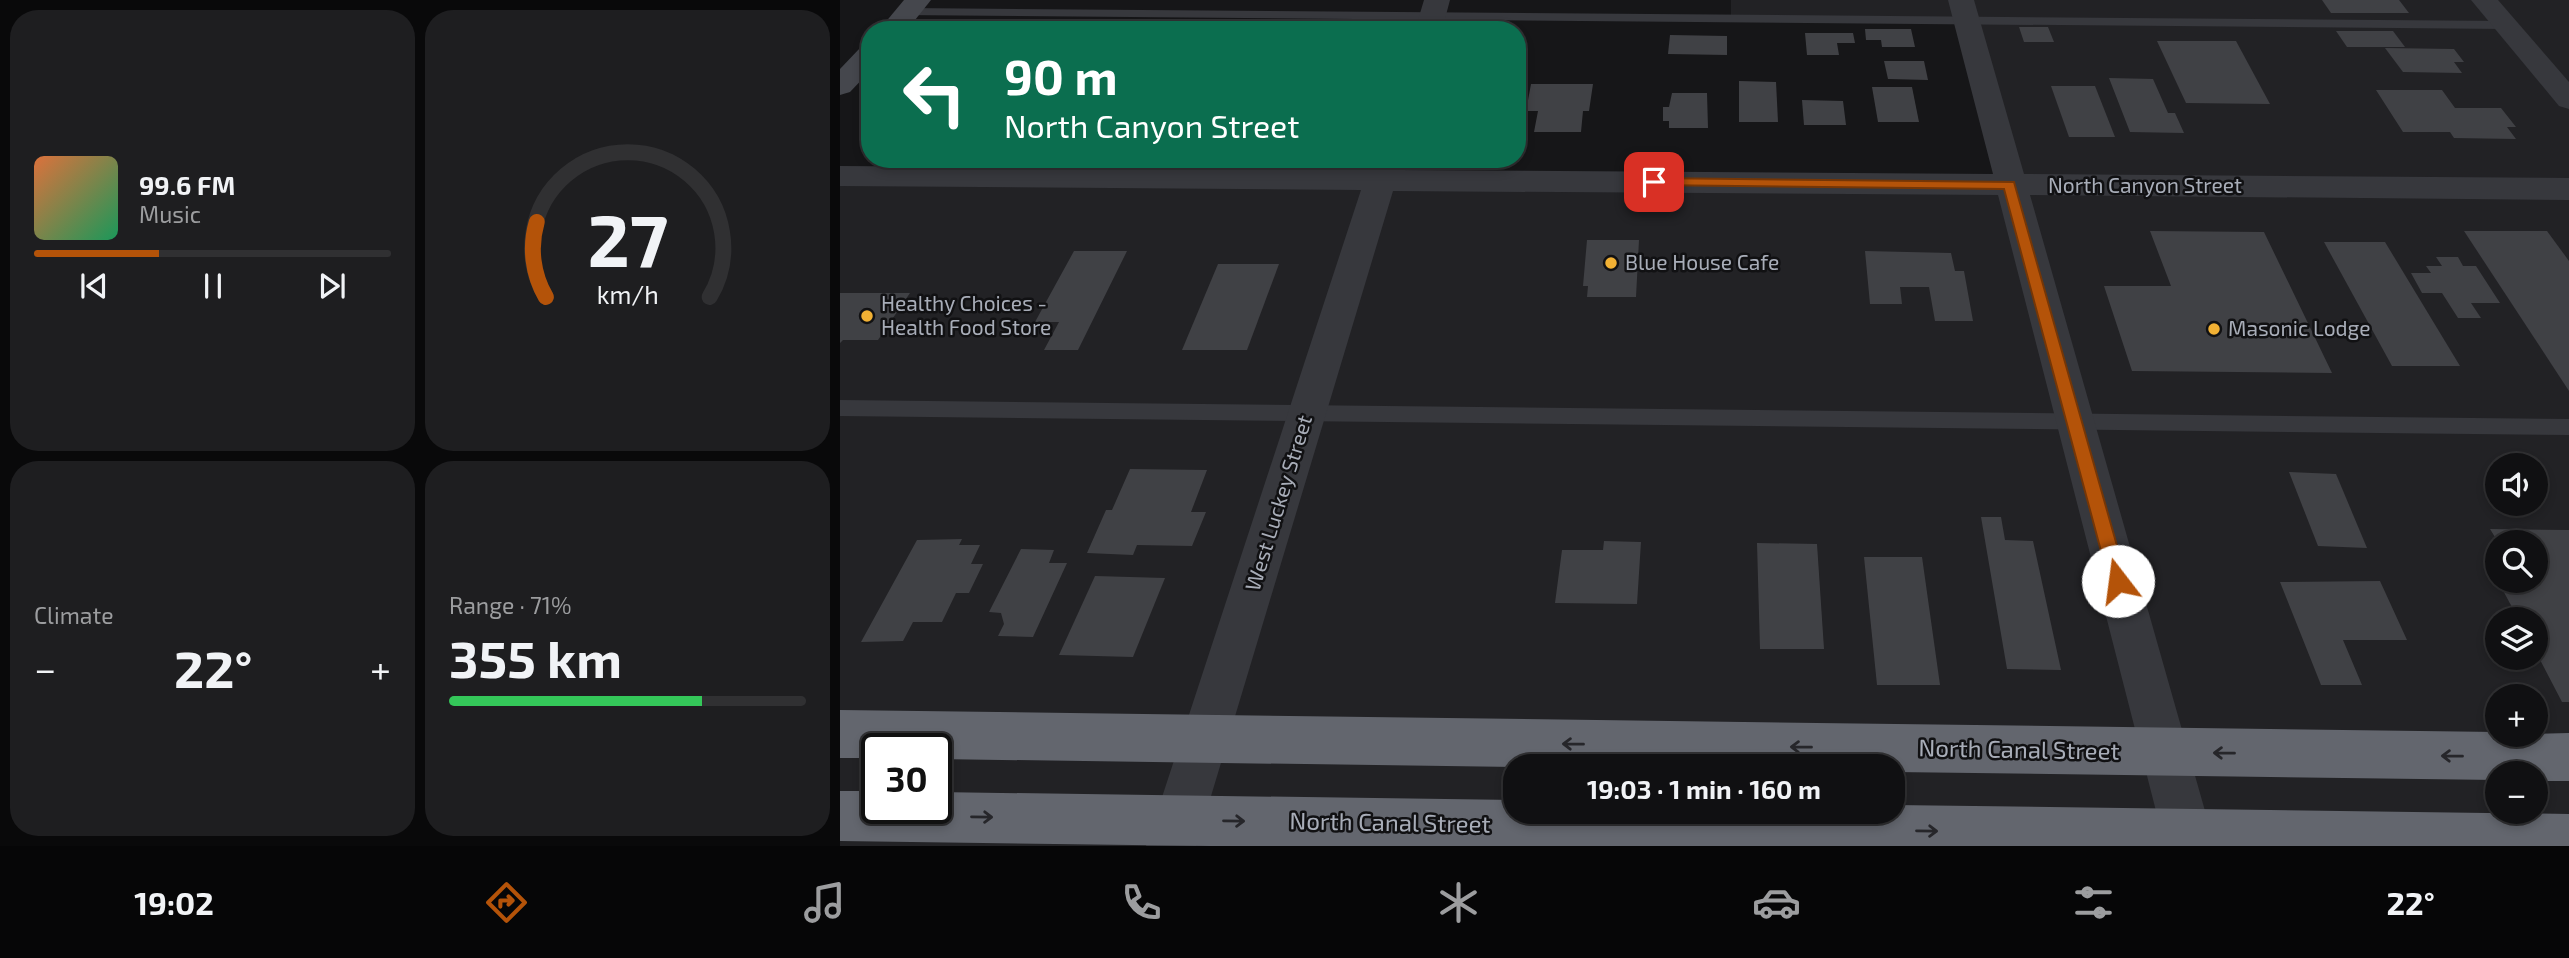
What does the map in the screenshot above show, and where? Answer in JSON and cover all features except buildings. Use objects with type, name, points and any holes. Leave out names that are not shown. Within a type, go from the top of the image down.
[{"type":"highway","name":"North Canal Street","points":[[840,734],[2569,757]]},
{"type":"highway","name":"North Canal Street","points":[[840,816],[1175,833],[2188,840],[2569,839]]},
{"type":"street","points":[[2484,0],[2569,100]]},
{"type":"street","points":[[1964,11],[2188,840]]},
{"type":"street","points":[[840,86],[861,64]]},
{"type":"street","name":"North Canyon Street","points":[[840,176],[1383,169],[2010,185],[2569,189]]},
{"type":"street","name":"West Luckey Street","points":[[1175,833],[1383,169]]},
{"type":"lane","points":[[906,14],[1433,15],[1964,11],[2506,25]]},
{"type":"lane","points":[[840,408],[1307,416],[2569,427]]},
{"type":"shaded area","points":[[1731,0],[2569,0],[2569,846],[840,846],[840,176],[2009,185],[1967,22],[1731,19]]},
{"type":"place","name":"Blue House Cafe","points":[[1611,263]]},
{"type":"place","name":"Healthy Choices - Health Food Store","points":[[867,316]]},
{"type":"place","name":"Masonic Lodge","points":[[2214,329]]},
{"type":"route","points":[[1654,182],[2010,185],[2118,581]]}]
